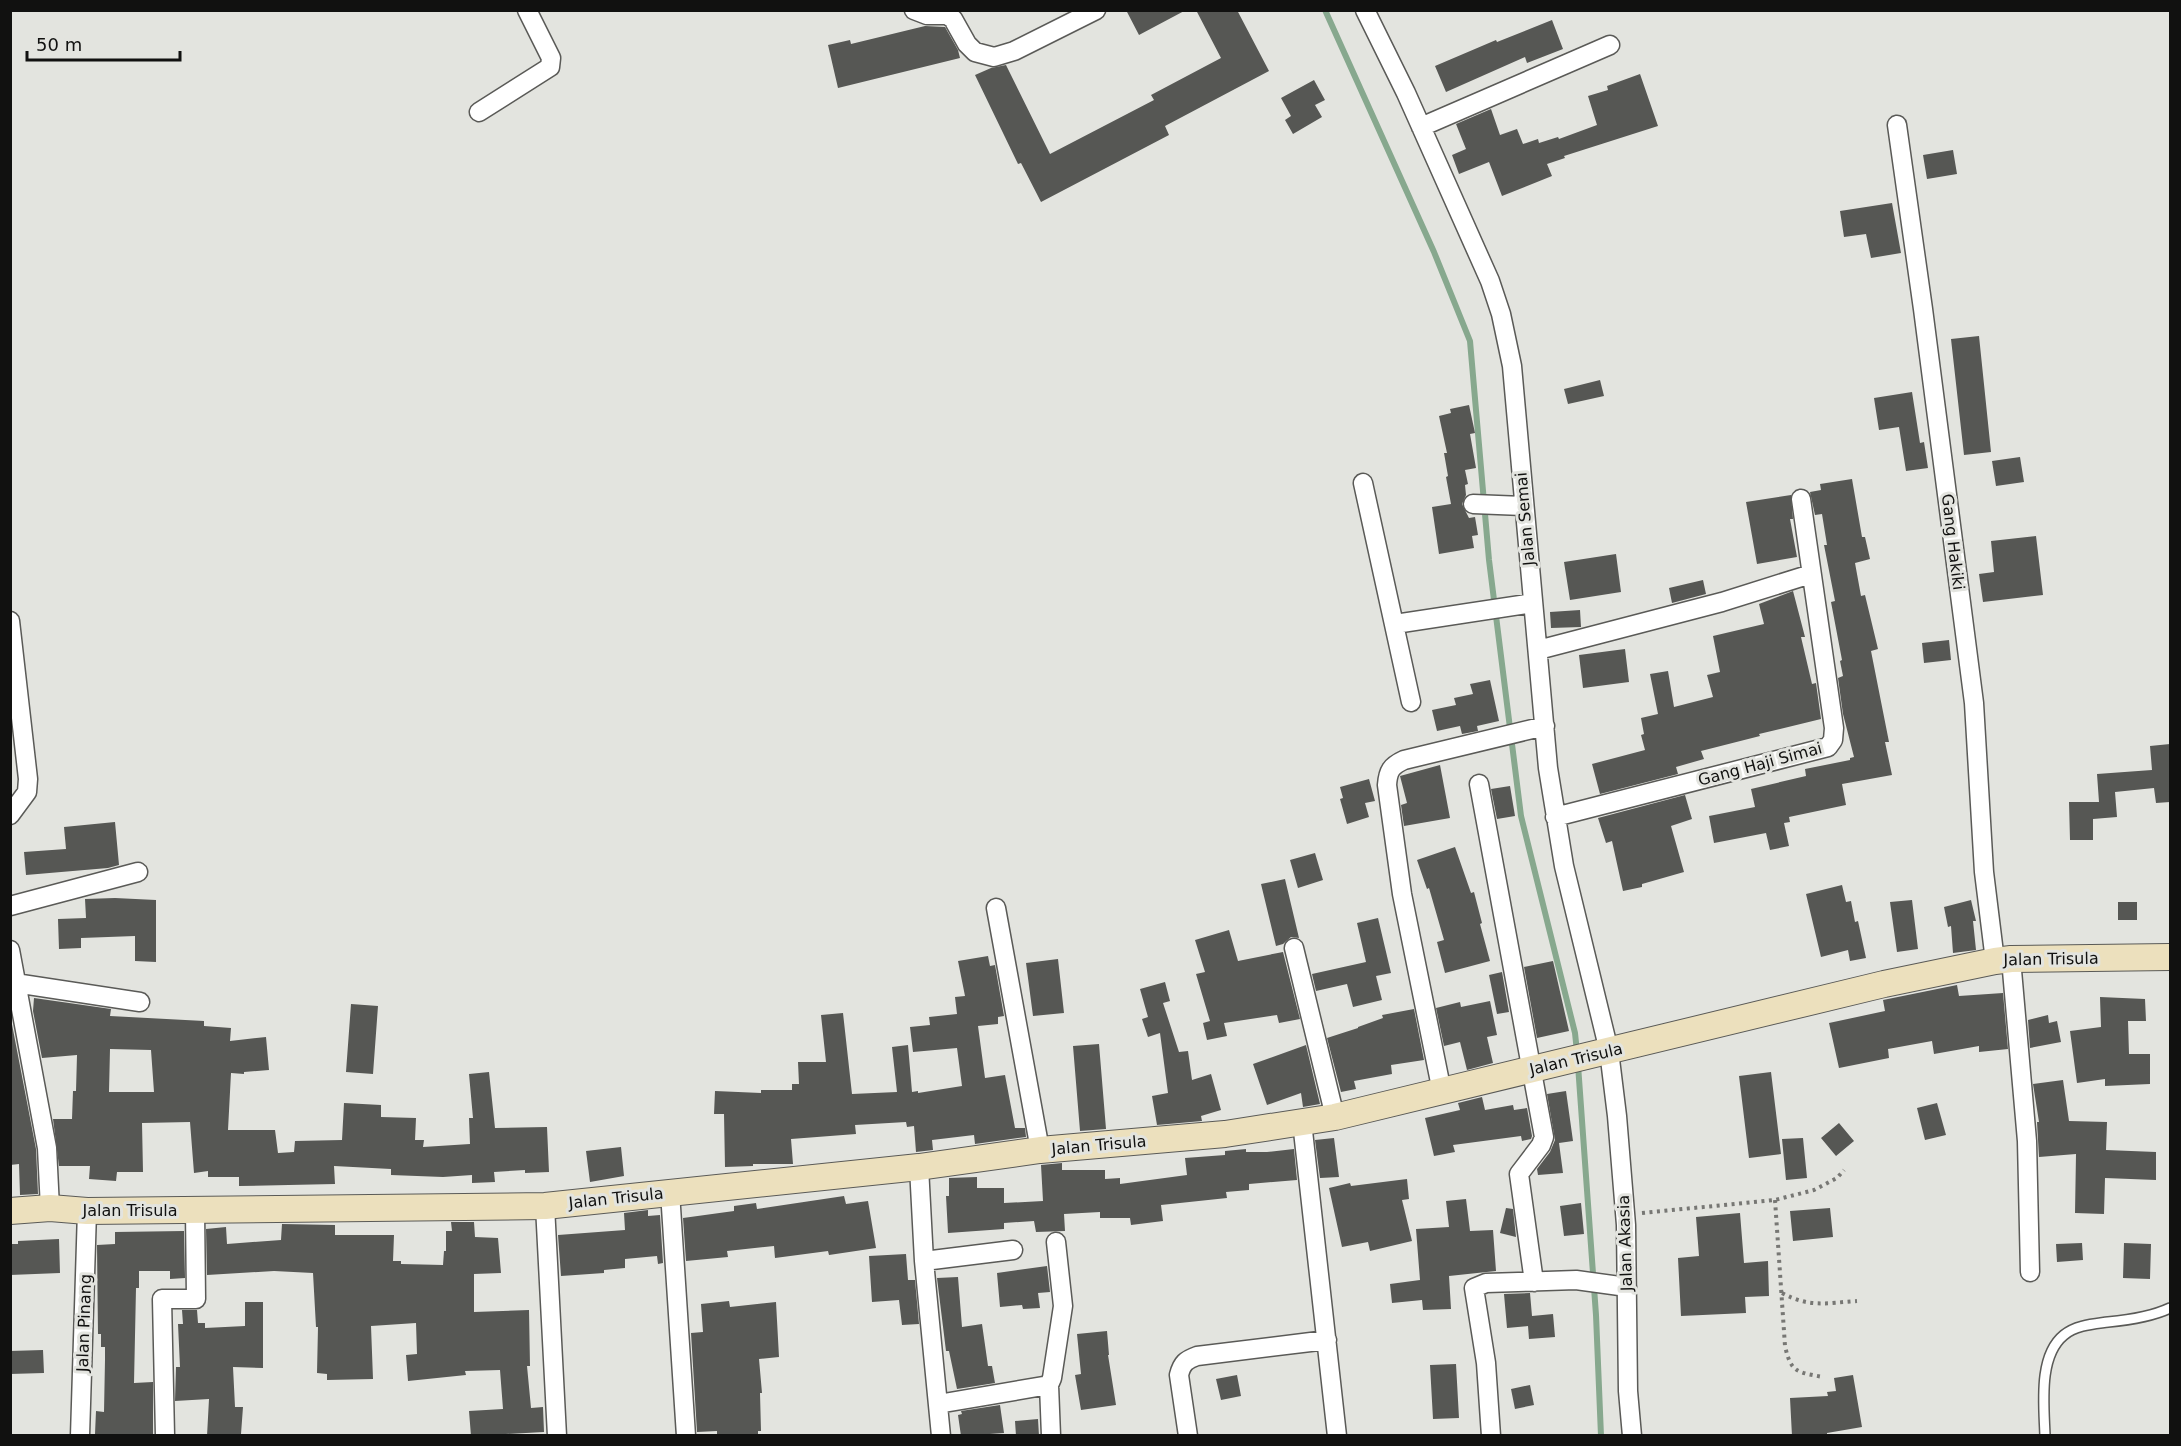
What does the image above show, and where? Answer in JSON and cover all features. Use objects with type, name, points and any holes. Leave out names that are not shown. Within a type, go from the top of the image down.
[{"type":"street","points":[[479,112],[550,67],[551,58],[526,10]]},
{"type":"street","points":[[914,10],[927,15],[946,15],[953,19],[967,44],[975,52],[994,57],[1014,51],[1096,10]]},
{"type":"street","name":"Jalan Semai","points":[[1365,10],[1470,234],[1501,314],[1512,366],[1517,506],[1533,603],[1538,650],[1537,728],[1564,866],[1605,1052]]},
{"type":"street","points":[[1421,128],[1610,45]]},
{"type":"street","name":"Gang Hakiki","points":[[1896,125],[1923,309],[1974,703],[1984,872],[2003,960],[2027,1141],[2030,1272]]},
{"type":"street","points":[[1363,483],[1411,702]]},
{"type":"street","name":"Gang Haji Simai","points":[[1556,817],[1828,747],[1833,740],[1834,728],[1801,499]]},
{"type":"street","points":[[1473,504],[1517,506]]},
{"type":"street","points":[[1538,650],[1722,602],[1811,574]]},
{"type":"street","points":[[1395,624],[1533,603]]},
{"type":"street","points":[[10,621],[28,778],[27,792],[10,815]]},
{"type":"street","points":[[1442,1092],[1402,894],[1387,784],[1388,772],[1393,765],[1404,760],[1537,728]]},
{"type":"street","points":[[1479,784],[1544,1137],[1519,1174],[1534,1282]]},
{"type":"street","points":[[10,906],[138,872]]},
{"type":"street","points":[[996,908],[1040,1150]]},
{"type":"street","points":[[1294,948],[1335,1117]]},
{"type":"street","points":[[10,950],[47,1148],[50,1208]]},
{"type":"street","name":"Jalan Trisula","points":[[10,1211],[50,1208],[87,1211],[545,1206],[919,1167],[1040,1150],[1225,1134],[1335,1117],[1884,984],[2003,960],[2170,957]]},
{"type":"street","points":[[15,982],[140,1002]]},
{"type":"street","name":"Jalan Akasia","points":[[1605,1052],[1626,1215],[1625,1286],[1628,1391],[1632,1436]]},
{"type":"street","points":[[1302,1122],[1337,1436]]},
{"type":"street","points":[[919,1167],[924,1262],[941,1436]]},
{"type":"street","points":[[670,1192],[686,1436]]},
{"type":"street","points":[[545,1206],[556,1436]]},
{"type":"street","points":[[165,1430],[162,1299],[196,1299],[195,1210]]},
{"type":"street","name":"Jalan Pinang","points":[[80,1436],[87,1211]]},
{"type":"street","points":[[1051,1436],[1049,1385],[1063,1306],[1056,1242]]},
{"type":"street","points":[[924,1262],[1013,1250]]},
{"type":"street","points":[[1491,1436],[1486,1363],[1474,1288],[1486,1283],[1534,1282],[1587,1282],[1625,1286]]},
{"type":"street","points":[[1188,1436],[1179,1375],[1186,1360],[1197,1356],[1327,1341]]},
{"type":"street","points":[[938,1404],[1049,1385]]},
{"type":"lane","points":[[2045,1436],[2044,1384],[2051,1349],[2065,1334],[2084,1325],[2158,1314],[2170,1308]]},
{"type":"path","points":[[1626,1215],[1775,1200],[1814,1190],[1837,1178],[1844,1170]]},
{"type":"path","points":[[1775,1200],[1785,1346],[1789,1363],[1796,1372],[1823,1377]]},
{"type":"path","points":[[1781,1292],[1798,1302],[1812,1304],[1857,1301]]},
{"type":"building","points":[[1126,10],[1186,10],[1139,35]]},
{"type":"building","points":[[1196,10],[1237,10],[1269,71],[1165,126],[1169,135],[1041,202],[1021,163],[1018,164],[975,75],[1006,65],[1050,154],[1154,100],[1151,95],[1221,58]]},
{"type":"building","points":[[1552,20],[1563,49],[1527,63],[1525,57],[1446,92],[1435,66],[1496,40],[1497,42]]},
{"type":"building","points":[[925,26],[945,27],[960,58],[838,88],[828,45],[850,40],[851,44]]},
{"type":"building","points":[[1640,74],[1658,126],[1564,156],[1565,158],[1547,164],[1552,176],[1502,196],[1489,162],[1459,174],[1452,155],[1466,149],[1456,124],[1491,109],[1500,135],[1517,129],[1523,144],[1538,139],[1539,143],[1558,137],[1559,139],[1597,125],[1588,96],[1608,90],[1607,86]]},
{"type":"building","points":[[1314,80],[1325,100],[1315,105],[1322,117],[1293,134],[1285,120],[1291,116],[1281,98]]},
{"type":"building","points":[[1953,150],[1957,174],[1927,179],[1923,155]]},
{"type":"building","points":[[1892,203],[1901,253],[1871,258],[1866,234],[1844,237],[1840,211]]},
{"type":"building","points":[[1979,336],[1991,452],[1964,455],[1951,339]]},
{"type":"building","points":[[1600,380],[1604,396],[1568,404],[1564,389]]},
{"type":"building","points":[[1912,392],[1920,443],[1924,442],[1928,468],[1906,471],[1899,427],[1879,430],[1874,398]]},
{"type":"building","points":[[1469,405],[1475,433],[1470,434],[1476,468],[1465,470],[1468,484],[1465,485],[1466,495],[1462,504],[1469,518],[1475,517],[1478,535],[1472,536],[1474,548],[1439,554],[1432,507],[1451,504],[1444,453],[1447,453],[1439,416],[1451,413],[1450,409]]},
{"type":"building","points":[[2020,457],[2024,482],[1996,486],[1992,461]]},
{"type":"building","points":[[1852,479],[1862,537],[1865,537],[1870,559],[1855,563],[1861,596],[1865,595],[1878,649],[1871,651],[1889,742],[1885,742],[1892,775],[1842,784],[1846,805],[1789,817],[1790,822],[1784,823],[1789,846],[1770,850],[1766,833],[1714,843],[1709,816],[1755,807],[1751,789],[1806,776],[1805,769],[1850,760],[1854,757],[1843,714],[1838,678],[1843,676],[1840,661],[1842,660],[1831,602],[1835,601],[1824,545],[1827,545],[1822,514],[1815,515],[1810,492],[1821,490],[1820,484]]},
{"type":"building","points":[[1791,495],[1793,519],[1790,519],[1797,557],[1757,564],[1746,502]]},
{"type":"building","points":[[2036,536],[2043,595],[1983,602],[1979,574],[1994,572],[1991,541]]},
{"type":"building","points":[[1616,554],[1621,592],[1570,600],[1564,562]]},
{"type":"building","points":[[1703,580],[1706,594],[1672,603],[1669,588]]},
{"type":"building","points":[[1793,591],[1805,637],[1801,637],[1812,684],[1816,683],[1821,719],[1701,751],[1704,759],[1676,767],[1678,774],[1600,794],[1592,764],[1645,750],[1641,735],[1644,734],[1641,718],[1658,714],[1650,674],[1668,671],[1674,707],[1713,697],[1707,675],[1720,672],[1713,636],[1764,624],[1759,604]]},
{"type":"building","points":[[1580,610],[1581,627],[1551,628],[1550,612]]},
{"type":"building","points":[[1949,640],[1951,660],[1924,663],[1922,643]]},
{"type":"building","points":[[1625,649],[1629,682],[1583,688],[1579,655]]},
{"type":"building","points":[[1490,680],[1499,721],[1477,726],[1478,731],[1462,734],[1460,726],[1437,731],[1432,710],[1456,705],[1454,698],[1473,694],[1470,684]]},
{"type":"building","points":[[2170,744],[2170,802],[2156,803],[2154,788],[2115,792],[2117,817],[2093,819],[2093,840],[2070,840],[2069,802],[2099,802],[2097,774],[2152,770],[2150,746]]},
{"type":"building","points":[[1440,765],[1450,818],[1404,826],[1401,805],[1407,803],[1400,776]]},
{"type":"building","points":[[1369,779],[1375,801],[1365,803],[1369,817],[1347,824],[1340,799],[1343,798],[1340,787]]},
{"type":"building","points":[[1510,786],[1515,816],[1497,819],[1491,789]]},
{"type":"building","points":[[1685,795],[1692,819],[1671,826],[1684,872],[1642,884],[1642,887],[1623,891],[1612,841],[1606,843],[1598,818]]},
{"type":"building","points":[[115,822],[119,865],[108,868],[26,875],[24,852],[66,849],[64,827]]},
{"type":"building","points":[[1455,847],[1471,893],[1474,892],[1490,961],[1445,973],[1437,942],[1444,940],[1429,888],[1427,889],[1417,860]]},
{"type":"building","points":[[1315,853],[1323,880],[1298,888],[1290,860]]},
{"type":"building","points":[[1285,879],[1299,938],[1291,937],[1283,944],[1276,946],[1261,884]]},
{"type":"building","points":[[1842,885],[1846,902],[1851,901],[1855,922],[1858,921],[1866,958],[1850,961],[1848,950],[1821,957],[1806,894]]},
{"type":"building","points":[[85,899],[156,900],[156,962],[135,961],[135,936],[81,938],[81,948],[59,949],[58,919],[86,918]]},
{"type":"building","points":[[1912,900],[1918,949],[1897,952],[1890,902]]},
{"type":"building","points":[[1971,900],[1976,921],[1973,921],[1976,950],[1953,953],[1951,926],[1948,927],[1944,907]]},
{"type":"building","points":[[2118,902],[2137,902],[2137,920],[2118,920]]},
{"type":"building","points":[[1378,918],[1391,973],[1376,976],[1382,1000],[1353,1007],[1347,984],[1316,991],[1312,974],[1366,962],[1357,923]]},
{"type":"building","points":[[1229,930],[1238,961],[1283,952],[1300,1019],[1279,1023],[1277,1015],[1224,1023],[1227,1036],[1207,1040],[1203,1023],[1210,1021],[1196,974],[1205,972],[1195,940]]},
{"type":"building","points":[[988,956],[990,966],[995,965],[1004,1016],[998,1017],[998,1024],[978,1026],[985,1078],[1005,1075],[1015,1128],[1025,1128],[1026,1137],[975,1144],[974,1135],[932,1140],[933,1150],[916,1152],[914,1126],[907,1127],[906,1122],[855,1125],[856,1134],[791,1139],[793,1164],[725,1167],[724,1114],[714,1114],[715,1091],[761,1093],[761,1090],[792,1090],[792,1084],[799,1084],[798,1062],[826,1062],[821,1015],[843,1013],[852,1094],[897,1092],[892,1047],[908,1045],[912,1092],[962,1086],[957,1048],[913,1052],[910,1027],[930,1025],[929,1017],[957,1014],[955,997],[965,996],[958,961]]},
{"type":"building","points":[[1058,959],[1064,1013],[1033,1016],[1026,963]]},
{"type":"building","points":[[1553,961],[1569,1031],[1537,1038],[1524,967]]},
{"type":"building","points":[[1502,972],[1509,1012],[1497,1014],[1489,975]]},
{"type":"building","points":[[1165,982],[1170,1001],[1163,1003],[1179,1052],[1188,1051],[1192,1080],[1211,1074],[1221,1110],[1201,1116],[1202,1121],[1157,1125],[1152,1096],[1168,1093],[1160,1033],[1148,1037],[1142,1019],[1148,1017],[1140,989]]},
{"type":"building","points":[[1957,985],[1959,996],[2003,993],[2008,1049],[1979,1052],[1979,1046],[1934,1054],[1932,1041],[1888,1049],[1889,1058],[1839,1068],[1829,1023],[1885,1011],[1883,1000]]},
{"type":"building","points":[[2100,997],[2145,999],[2146,1021],[2128,1021],[2129,1054],[2150,1054],[2150,1084],[2105,1086],[2105,1079],[2077,1083],[2070,1031],[2101,1027]]},
{"type":"building","points":[[34,998],[111,1009],[110,1016],[204,1021],[204,1026],[231,1028],[230,1041],[266,1037],[269,1070],[244,1072],[244,1074],[231,1073],[228,1130],[275,1130],[278,1153],[294,1152],[295,1141],[342,1140],[344,1103],[381,1105],[381,1117],[416,1118],[415,1140],[424,1140],[423,1147],[470,1144],[469,1118],[473,1118],[469,1074],[489,1072],[495,1128],[547,1127],[549,1172],[525,1173],[525,1170],[494,1172],[495,1182],[472,1183],[472,1175],[443,1177],[391,1175],[391,1169],[334,1166],[335,1184],[239,1186],[239,1177],[208,1177],[208,1171],[194,1173],[190,1122],[142,1123],[143,1172],[117,1172],[116,1181],[89,1179],[90,1166],[59,1166],[53,1119],[72,1119],[73,1091],[76,1091],[77,1055],[42,1058],[33,1011]],"holes":[[[110,1049],[151,1050],[154,1092],[109,1092]]]},
{"type":"building","points":[[1490,1001],[1497,1035],[1487,1037],[1493,1063],[1467,1070],[1460,1042],[1444,1046],[1436,1008],[1460,1002],[1461,1007]]},
{"type":"building","points":[[351,1004],[378,1006],[373,1074],[346,1072]]},
{"type":"building","points":[[1414,1009],[1424,1060],[1391,1065],[1392,1074],[1354,1081],[1356,1089],[1341,1092],[1327,1038],[1383,1018],[1382,1015]]},
{"type":"building","points":[[10,1014],[36,1149],[38,1194],[20,1195],[19,1164],[10,1165]]},
{"type":"building","points":[[2048,1015],[2049,1023],[2057,1021],[2061,1042],[2030,1048],[2028,1020]]},
{"type":"building","points":[[1099,1044],[1106,1129],[1080,1131],[1073,1046]]},
{"type":"building","points":[[1306,1045],[1320,1104],[1303,1107],[1301,1093],[1267,1105],[1253,1064]]},
{"type":"building","points":[[1771,1072],[1781,1154],[1749,1158],[1739,1076]]},
{"type":"building","points":[[2063,1080],[2069,1121],[2107,1122],[2106,1150],[2156,1152],[2156,1180],[2105,1178],[2104,1214],[2075,1213],[2076,1154],[2039,1157],[2037,1122],[2039,1122],[2033,1084]]},
{"type":"building","points":[[1566,1091],[1573,1141],[1559,1143],[1563,1173],[1538,1175],[1537,1169],[1550,1152],[1555,1140],[1547,1094]]},
{"type":"building","points":[[1482,1097],[1485,1110],[1513,1105],[1514,1110],[1527,1108],[1531,1139],[1522,1141],[1521,1136],[1453,1145],[1455,1152],[1434,1156],[1425,1118],[1460,1110],[1458,1103]]},
{"type":"building","points":[[1937,1103],[1946,1135],[1925,1140],[1917,1108]]},
{"type":"building","points":[[1839,1123],[1854,1141],[1836,1156],[1821,1138]]},
{"type":"building","points":[[1334,1138],[1339,1177],[1320,1178],[1315,1140]]},
{"type":"building","points":[[1803,1138],[1807,1178],[1786,1180],[1782,1139]]},
{"type":"building","points":[[621,1147],[624,1176],[590,1182],[586,1151]]},
{"type":"building","points":[[1246,1149],[1246,1152],[1267,1152],[1294,1149],[1297,1180],[1249,1184],[1249,1190],[1226,1192],[1227,1198],[1161,1205],[1163,1221],[1131,1225],[1130,1218],[1100,1218],[1100,1212],[1064,1214],[1065,1231],[1036,1232],[1034,1221],[1004,1223],[1004,1229],[948,1233],[946,1196],[949,1196],[949,1178],[977,1177],[977,1188],[1004,1188],[1004,1203],[1043,1201],[1041,1165],[1062,1163],[1062,1170],[1105,1170],[1105,1179],[1120,1178],[1120,1184],[1187,1175],[1185,1158],[1225,1155],[1225,1151]]},
{"type":"building","points":[[1407,1179],[1409,1199],[1402,1200],[1412,1241],[1370,1251],[1368,1242],[1342,1247],[1329,1188],[1350,1183],[1351,1186]]},
{"type":"building","points":[[844,1196],[846,1204],[868,1201],[876,1248],[829,1255],[828,1251],[775,1258],[774,1246],[727,1251],[728,1257],[686,1261],[683,1218],[734,1211],[734,1206],[756,1203],[757,1209]]},
{"type":"building","points":[[1466,1199],[1470,1231],[1493,1230],[1496,1271],[1449,1276],[1451,1309],[1423,1310],[1422,1300],[1392,1303],[1390,1284],[1420,1280],[1416,1229],[1449,1227],[1446,1201]]},
{"type":"building","points":[[1581,1203],[1584,1234],[1564,1236],[1560,1206]]},
{"type":"building","points":[[1506,1208],[1513,1209],[1516,1237],[1500,1233]]},
{"type":"building","points":[[1830,1208],[1833,1237],[1793,1241],[1790,1211]]},
{"type":"building","points":[[648,1210],[648,1216],[660,1215],[663,1263],[658,1264],[657,1256],[625,1259],[625,1268],[604,1270],[604,1273],[561,1276],[558,1235],[625,1230],[624,1213]]},
{"type":"building","points":[[1740,1213],[1744,1263],[1768,1261],[1769,1296],[1745,1297],[1746,1313],[1681,1316],[1678,1258],[1699,1256],[1696,1217]]},
{"type":"building","points":[[451,1222],[474,1222],[475,1237],[498,1238],[501,1273],[474,1274],[474,1312],[529,1310],[530,1366],[527,1366],[531,1408],[543,1407],[544,1432],[471,1436],[469,1411],[503,1409],[500,1370],[465,1371],[466,1375],[408,1381],[406,1355],[417,1354],[416,1323],[371,1326],[373,1379],[327,1380],[327,1374],[317,1373],[318,1327],[316,1327],[313,1273],[274,1271],[207,1275],[206,1229],[226,1227],[227,1244],[281,1240],[282,1224],[335,1225],[335,1235],[394,1235],[393,1261],[401,1261],[401,1264],[443,1265],[446,1231],[452,1231]]},
{"type":"building","points":[[184,1231],[185,1278],[170,1279],[170,1271],[139,1271],[139,1288],[136,1288],[134,1383],[153,1382],[153,1435],[95,1434],[96,1411],[104,1412],[105,1360],[105,1347],[101,1347],[101,1334],[98,1334],[97,1245],[115,1244],[115,1232]]},
{"type":"building","points":[[59,1239],[60,1273],[10,1275],[10,1244],[18,1244],[18,1241]]},
{"type":"building","points":[[2082,1243],[2083,1260],[2057,1262],[2056,1244]]},
{"type":"building","points":[[2124,1243],[2151,1244],[2150,1279],[2123,1278]]},
{"type":"building","points":[[906,1254],[908,1280],[915,1280],[919,1324],[902,1325],[899,1300],[872,1302],[869,1256]]},
{"type":"building","points":[[1047,1266],[1050,1292],[1038,1293],[1040,1308],[1023,1309],[1022,1305],[1000,1307],[997,1273]]},
{"type":"building","points":[[958,1277],[962,1327],[982,1324],[988,1366],[992,1366],[995,1383],[957,1389],[949,1351],[946,1351],[937,1278]]},
{"type":"building","points":[[1530,1293],[1532,1316],[1553,1314],[1555,1337],[1529,1339],[1528,1326],[1507,1328],[1504,1294]]},
{"type":"building","points":[[729,1301],[730,1307],[776,1302],[779,1357],[759,1359],[762,1393],[760,1393],[761,1431],[758,1431],[758,1436],[717,1436],[717,1431],[697,1432],[691,1333],[703,1332],[701,1304]]},
{"type":"building","points":[[245,1302],[263,1302],[263,1368],[233,1367],[235,1407],[243,1407],[241,1434],[207,1436],[209,1399],[175,1401],[176,1367],[180,1367],[178,1324],[183,1324],[182,1310],[197,1310],[198,1323],[205,1323],[205,1328],[245,1326]]},
{"type":"building","points":[[1107,1331],[1108,1355],[1116,1405],[1081,1410],[1075,1375],[1081,1374],[1077,1334]]},
{"type":"building","points":[[43,1350],[44,1373],[10,1374],[10,1351]]},
{"type":"building","points":[[1456,1364],[1459,1418],[1433,1419],[1430,1365]]},
{"type":"building","points":[[1237,1375],[1241,1396],[1221,1400],[1216,1379]]},
{"type":"building","points":[[1853,1375],[1862,1427],[1827,1433],[1827,1436],[1792,1436],[1790,1398],[1828,1396],[1827,1392],[1836,1391],[1834,1378]]},
{"type":"building","points":[[1530,1385],[1534,1405],[1515,1409],[1511,1389]]},
{"type":"building","points":[[1000,1405],[1004,1433],[961,1436],[958,1415],[962,1414],[961,1411]]},
{"type":"building","points":[[1038,1419],[1039,1436],[1016,1436],[1015,1421]]},
{"type":"waterway","points":[[1325,10],[1434,252],[1470,341],[1489,560],[1521,816],[1575,1033],[1577,1052]]},
{"type":"waterway","points":[[1578,1065],[1596,1315],[1601,1436]]}]
